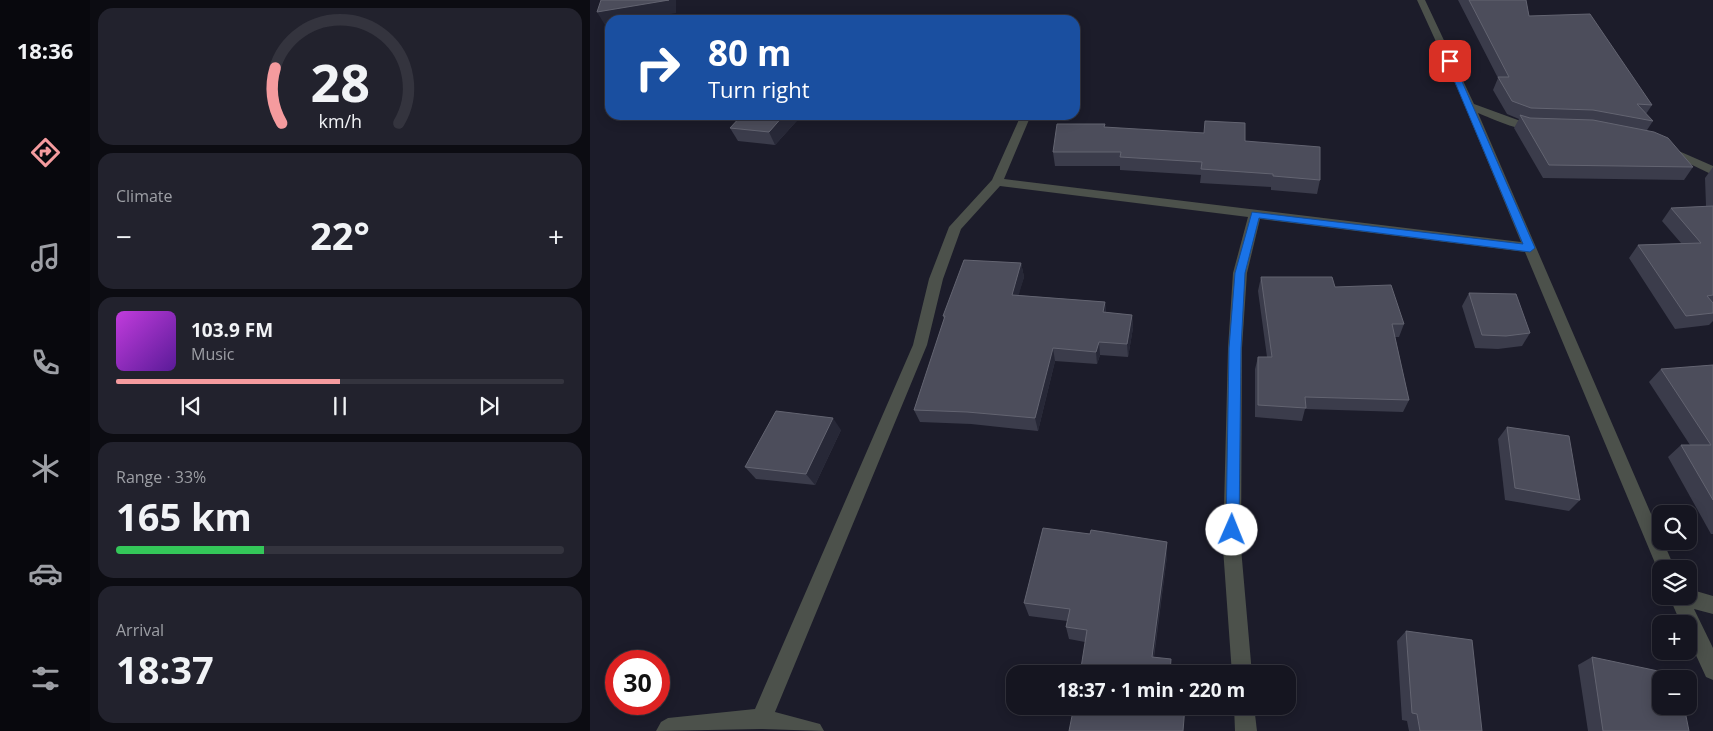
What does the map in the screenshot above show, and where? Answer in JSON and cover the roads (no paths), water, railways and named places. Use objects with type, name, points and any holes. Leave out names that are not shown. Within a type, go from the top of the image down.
[{"type":"street","points":[[1421,0],[1470,106],[1662,560]]},
{"type":"street","points":[[1470,106],[1524,126],[1551,128]]},
{"type":"street","points":[[761,718],[920,345],[936,279],[955,227],[997,182],[1024,120]]},
{"type":"street","points":[[1658,144],[1713,171]]},
{"type":"street","points":[[997,182],[1530,248]]},
{"type":"street","points":[[1241,665],[1232,548],[1235,348],[1240,273],[1255,214]]},
{"type":"street","points":[[1697,601],[1713,605]]},
{"type":"street","points":[[1683,605],[1713,670]]},
{"type":"street","points":[[1245,715],[1246,731]]},
{"type":"street","points":[[667,731],[668,729],[761,718],[813,731]]}]
